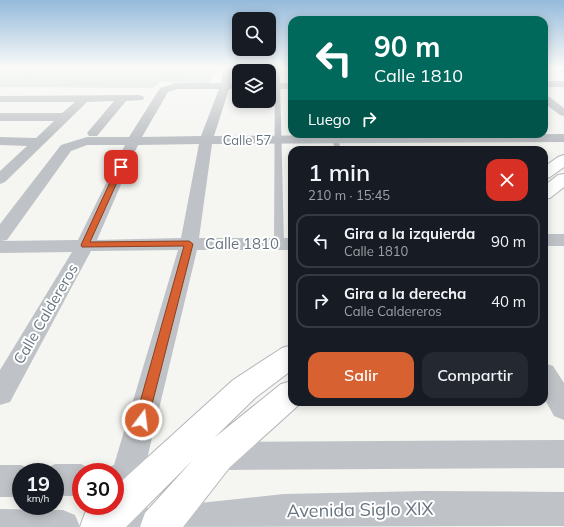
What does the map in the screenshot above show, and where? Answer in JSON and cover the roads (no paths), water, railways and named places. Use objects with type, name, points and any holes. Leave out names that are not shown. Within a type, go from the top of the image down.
[{"type":"main road","points":[[548,171],[564,160]]},
{"type":"main road","points":[[548,191],[564,179]]},
{"type":"main road","points":[[99,527],[133,477],[244,388],[288,358]]},
{"type":"main road","points":[[160,525],[218,456],[288,396]]},
{"type":"street","name":"Calle Caldereros","points":[[0,394],[85,245],[133,140],[163,92]]},
{"type":"street","points":[[223,92],[206,140],[189,244],[133,477],[218,456],[564,454]]},
{"type":"street","points":[[93,133],[123,98]]},
{"type":"street","points":[[0,99],[139,98]]},
{"type":"street","points":[[1,178],[84,99]]},
{"type":"street","points":[[548,102],[564,113]]},
{"type":"street","points":[[0,117],[65,117]]},
{"type":"street","name":"Calle 57","points":[[0,236],[66,148],[87,141],[406,141],[461,138]]},
{"type":"street","name":"Calle 57","points":[[548,138],[564,138]]},
{"type":"street","points":[[0,141],[36,144]]},
{"type":"street","points":[[0,147],[36,144]]},
{"type":"street","points":[[548,240],[564,240]]},
{"type":"street","name":"Calle 1810","points":[[0,247],[286,244]]},
{"type":"street","points":[[548,380],[564,408]]},
{"type":"street","points":[[0,481],[12,481]]},
{"type":"street","name":"Avenida Siglo XIX","points":[[108,527],[284,519],[427,518],[564,509]]},
{"type":"street","points":[[0,526],[63,527]]},
{"type":"lane","points":[[276,108],[286,244]]}]
